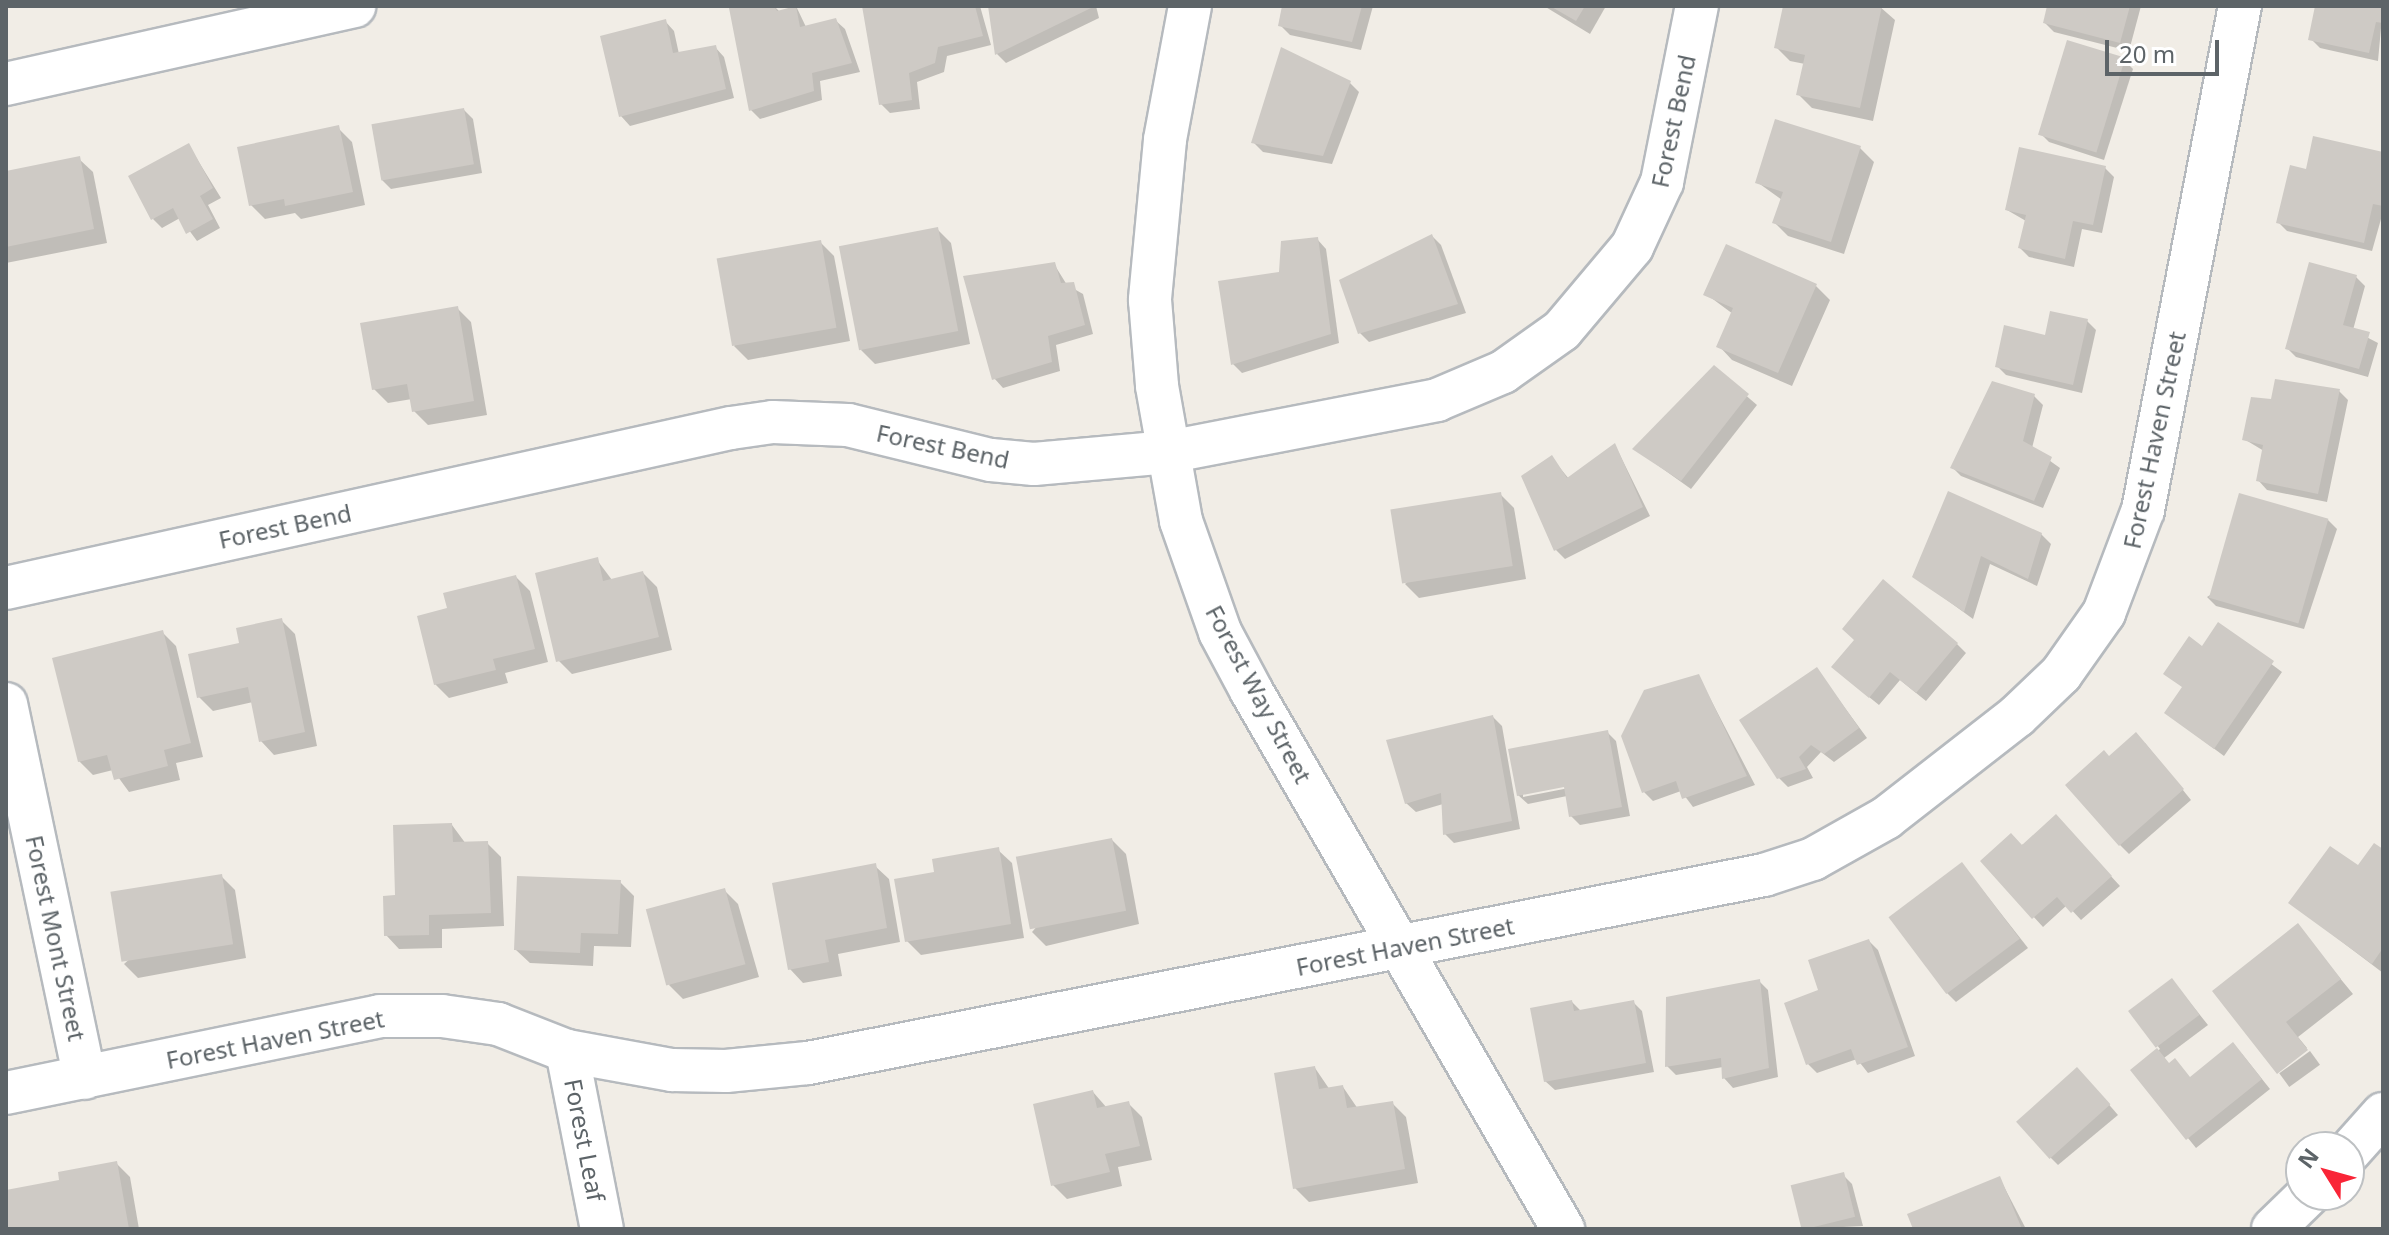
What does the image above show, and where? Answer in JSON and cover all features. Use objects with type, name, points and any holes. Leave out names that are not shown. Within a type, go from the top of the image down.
[{"type":"street","points":[[6,84],[354,6]]},
{"type":"street","name":"Forest Way Street","points":[[1190,6],[1165,140],[1150,300],[1168,452],[1181,521],[1220,632],[1563,1229]]},
{"type":"street","name":"Forest Bend","points":[[6,588],[773,422],[848,425],[991,460],[1034,464],[1168,452],[1437,400],[1503,372],[1562,330],[1612,278],[1649,216],[1662,182],[1697,6]]},
{"type":"street","name":"Forest Haven Street","points":[[6,1093],[380,1016],[442,1016],[498,1024],[567,1051],[672,1070],[726,1071],[808,1063],[1764,875],[1813,859],[1886,818],[2017,716],[2061,674],[2104,613],[2143,510],[2240,6]]},
{"type":"street","name":"Forest Mont Street","points":[[6,704],[85,1078]]},
{"type":"street","name":"Forest Leaf","points":[[567,1051],[602,1229]]},
{"type":"street","points":[[2365,1134],[2383,1114]]},
{"type":"street","points":[[2273,1229],[2292,1211]]},
{"type":"building","points":[[774,6],[777,11],[796,6],[800,27],[836,18],[852,63],[812,73],[814,91],[749,111],[729,8]]},
{"type":"building","points":[[862,6],[975,6],[983,36],[938,47],[935,63],[909,73],[912,100],[879,105]]},
{"type":"building","points":[[988,6],[1091,6],[1091,8],[995,55]]},
{"type":"building","points":[[1282,6],[1362,6],[1352,42],[1278,26]]},
{"type":"building","points":[[1550,6],[1585,6],[1576,21]]},
{"type":"building","points":[[1783,6],[1882,6],[1860,108],[1796,95],[1805,55],[1774,48]]},
{"type":"building","points":[[2047,6],[2130,6],[2120,43],[2043,23]]},
{"type":"building","points":[[2315,6],[2383,6],[2383,23],[2376,22],[2369,53],[2308,40]]},
{"type":"building","points":[[666,19],[673,53],[716,45],[726,89],[619,117],[600,36]]},
{"type":"building","points":[[2067,40],[2125,58],[2096,153],[2038,135]]},
{"type":"building","points":[[1281,47],[1351,81],[1323,156],[1251,143]]},
{"type":"building","points":[[464,108],[474,164],[381,180],[371,124]]},
{"type":"building","points":[[1775,119],[1861,146],[1831,242],[1772,223],[1783,192],[1755,183]]},
{"type":"building","points":[[339,125],[353,192],[285,206],[284,199],[249,206],[237,147]]},
{"type":"building","points":[[2313,136],[2383,152],[2383,206],[2373,204],[2364,243],[2276,223],[2290,165],[2306,169]]},
{"type":"building","points":[[189,143],[213,188],[200,196],[213,219],[186,234],[173,208],[151,220],[128,176]]},
{"type":"building","points":[[2019,147],[2106,166],[2093,225],[2073,221],[2065,259],[2018,248],[2026,215],[2005,210]]},
{"type":"building","points":[[80,156],[94,229],[6,247],[6,171]]},
{"type":"building","points":[[938,227],[958,331],[859,350],[839,246]]},
{"type":"building","points":[[1432,234],[1458,304],[1358,334],[1339,280]]},
{"type":"building","points":[[1318,237],[1331,334],[1231,365],[1218,281],[1279,272],[1281,241]]},
{"type":"building","points":[[821,240],[836,328],[732,346],[717,258]]},
{"type":"building","points":[[1726,244],[1817,284],[1778,373],[1716,347],[1733,308],[1703,295]]},
{"type":"building","points":[[1055,262],[1061,283],[1074,282],[1085,325],[1048,336],[1052,362],[992,380],[963,276]]},
{"type":"building","points":[[2309,262],[2357,275],[2343,325],[2370,332],[2359,369],[2285,349]]},
{"type":"building","points":[[458,306],[474,401],[412,412],[407,384],[372,390],[360,323]]},
{"type":"building","points":[[2050,311],[2088,319],[2073,385],[1995,367],[2004,325],[2045,335]]},
{"type":"building","points":[[1714,365],[1749,394],[1681,481],[1632,449]]},
{"type":"building","points":[[2275,379],[2340,389],[2318,494],[2256,481],[2263,445],[2242,440],[2251,397],[2271,399]]},
{"type":"building","points":[[1992,381],[2035,394],[2023,441],[2052,457],[2034,501],[1950,468]]},
{"type":"building","points":[[1615,443],[1643,507],[1554,551],[1521,476],[1552,455],[1567,478]]},
{"type":"building","points":[[1948,491],[2042,533],[2028,579],[1981,556],[1964,612],[1912,577]]},
{"type":"building","points":[[1501,492],[1513,566],[1402,584],[1390,510]]},
{"type":"building","points":[[2239,493],[2328,519],[2298,623],[2209,598]]},
{"type":"building","points":[[598,557],[603,581],[643,571],[659,637],[556,662],[535,573]]},
{"type":"building","points":[[516,575],[535,649],[493,659],[496,670],[434,685],[417,616],[447,608],[443,593]]},
{"type":"building","points":[[1883,579],[1958,643],[1916,693],[1890,672],[1869,698],[1831,667],[1854,640],[1842,629]]},
{"type":"building","points":[[282,618],[305,732],[259,742],[248,687],[197,698],[188,654],[239,643],[236,628]]},
{"type":"building","points":[[2218,622],[2274,661],[2214,749],[2164,713],[2182,687],[2163,674],[2189,636],[2202,646]]},
{"type":"building","points":[[163,630],[191,743],[164,750],[168,766],[114,780],[107,755],[78,762],[52,658]]},
{"type":"building","points":[[1817,667],[1859,728],[1824,754],[1811,745],[1799,757],[1806,769],[1777,779],[1739,720]]},
{"type":"building","points":[[1699,674],[1747,776],[1682,799],[1676,781],[1642,793],[1621,736],[1644,690]]},
{"type":"building","points":[[1493,715],[1512,821],[1443,835],[1441,793],[1405,804],[1386,740]]},
{"type":"building","points":[[1608,730],[1622,807],[1569,817],[1564,787],[1517,796],[1508,749]]},
{"type":"building","points":[[2136,732],[2184,789],[2119,846],[2065,785],[2104,750],[2109,756]]},
{"type":"building","points":[[2056,814],[2112,876],[2071,913],[2057,897],[2032,919],[1980,861],[2011,833],[2022,845]]},
{"type":"building","points":[[452,823],[453,842],[488,841],[491,913],[429,915],[429,935],[384,936],[383,896],[395,895],[393,825]]},
{"type":"building","points":[[1112,838],[1126,911],[1030,929],[1016,857]]},
{"type":"building","points":[[2374,843],[2383,849],[2383,948],[2372,964],[2288,903],[2330,846],[2358,865]]},
{"type":"building","points":[[999,847],[1011,924],[905,942],[894,879],[934,872],[932,859]]},
{"type":"building","points":[[1962,862],[2020,939],[1946,994],[1889,917]]},
{"type":"building","points":[[876,863],[887,928],[825,940],[829,962],[788,970],[772,883]]},
{"type":"building","points":[[222,874],[233,944],[121,962],[110,892]]},
{"type":"building","points":[[517,876],[621,880],[618,934],[581,933],[580,953],[514,950]]},
{"type":"building","points":[[725,888],[745,964],[666,986],[646,909]]},
{"type":"building","points":[[2298,923],[2341,979],[2286,1022],[2308,1050],[2277,1074],[2212,991]]},
{"type":"building","points":[[1869,939],[1908,1047],[1857,1065],[1851,1049],[1806,1065],[1784,1003],[1818,990],[1808,960]]},
{"type":"building","points":[[2172,978],[2200,1015],[2156,1048],[2128,1011]]},
{"type":"building","points":[[1760,979],[1769,1068],[1722,1079],[1721,1058],[1665,1067],[1666,997]]},
{"type":"building","points":[[1572,1000],[1574,1011],[1634,1000],[1646,1063],[1544,1082],[1530,1008]]},
{"type":"building","points":[[2233,1042],[2262,1079],[2186,1140],[2130,1070],[2157,1048],[2169,1063],[2175,1058],[2190,1077]]},
{"type":"building","points":[[1315,1066],[1319,1089],[1343,1085],[1347,1108],[1393,1101],[1405,1169],[1293,1189],[1274,1073]]},
{"type":"building","points":[[2077,1067],[2110,1104],[2050,1159],[2016,1122]]},
{"type":"building","points":[[1093,1090],[1097,1108],[1129,1101],[1140,1146],[1105,1154],[1110,1172],[1051,1186],[1033,1104]]},
{"type":"building","points":[[117,1161],[129,1229],[6,1229],[6,1190],[59,1180],[58,1172]]},
{"type":"building","points":[[1844,1172],[1855,1217],[1802,1229],[1791,1185]]},
{"type":"building","points":[[2000,1176],[2022,1229],[1913,1229],[1907,1214]]}]
